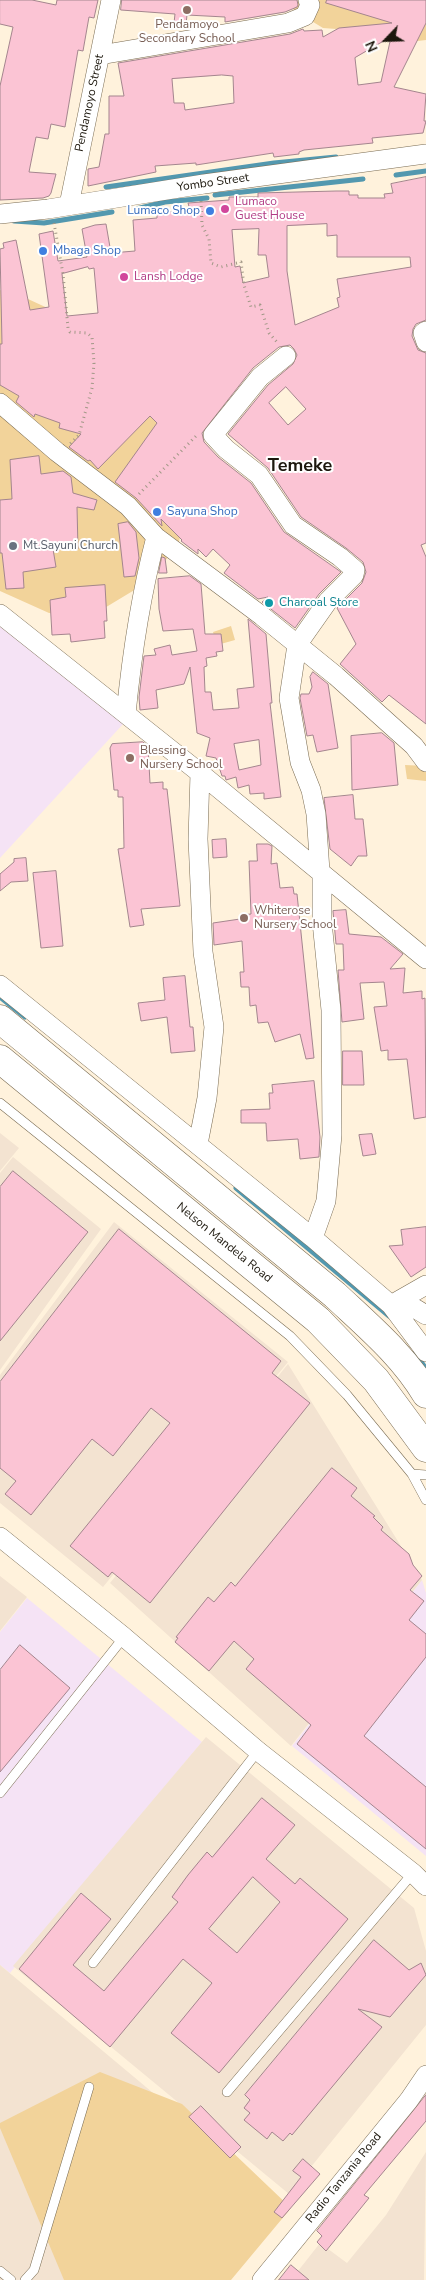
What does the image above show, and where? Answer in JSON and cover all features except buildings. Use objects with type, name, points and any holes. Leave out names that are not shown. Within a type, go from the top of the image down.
[{"type":"main road","points":[[0,1019],[335,1295],[386,1342],[418,1380],[426,1394]]},
{"type":"main road","name":"Nelson Mandela Road","points":[[0,1059],[318,1320],[376,1380],[426,1448]]},
{"type":"street","name":"Pendamoyo Street","points":[[69,205],[111,0]]},
{"type":"street","points":[[100,55],[288,23],[306,16],[310,5],[308,0]]},
{"type":"street","name":"Yombo Street","points":[[0,214],[48,209],[204,184],[426,154]]},
{"type":"street","points":[[426,331],[423,333],[426,342]]},
{"type":"street","points":[[286,356],[260,377],[213,435],[226,449],[259,475],[293,525],[355,570],[354,575],[328,601],[297,644],[289,698],[300,762],[311,790],[316,814],[321,872],[322,922],[332,1019],[332,1135],[326,1201],[313,1238]]},
{"type":"street","points":[[0,403],[57,452],[128,506],[156,537],[297,644],[414,746],[426,762]]},
{"type":"street","points":[[126,714],[131,654],[142,589],[156,537]]},
{"type":"street","points":[[0,614],[200,773],[426,959]]},
{"type":"street","points":[[198,1144],[207,1098],[214,1027],[203,952],[198,839],[200,773]]},
{"type":"street","points":[[0,985],[396,1303],[426,1315]]},
{"type":"street","points":[[396,1303],[426,1285]]},
{"type":"street","points":[[396,1303],[426,1352]]},
{"type":"street","points":[[0,1537],[124,1637],[258,1751],[420,1880]]},
{"type":"street","name":"Radio Tanzania Road","points":[[262,2280],[409,2100],[426,2075]]},
{"type":"lane","points":[[0,1103],[290,1336],[347,1395],[412,1474],[426,1500]]},
{"type":"lane","points":[[412,1474],[426,1475]]},
{"type":"lane","points":[[0,1793],[124,1637]]},
{"type":"lane","points":[[93,1963],[258,1751]]},
{"type":"lane","points":[[227,2092],[420,1880]]},
{"type":"lane","points":[[25,2280],[34,2270],[89,2087]]},
{"type":"lane","points":[[0,2271],[11,2280]]},
{"type":"path","points":[[204,184],[200,212],[202,225],[209,239],[211,264],[221,267],[241,262],[244,285],[251,307],[260,305],[268,333],[286,356]]},
{"type":"path","points":[[48,209],[54,222],[60,248],[68,328],[70,332],[87,333],[92,337],[94,363],[92,388],[79,435],[57,452]]},
{"type":"path","points":[[128,506],[158,473],[204,428],[213,435]]},
{"type":"shaded area","points":[[285,0],[426,0],[426,40],[401,43],[376,32],[323,28],[295,11]]},
{"type":"shaded area","points":[[0,290],[28,299],[54,311],[155,398],[187,514],[177,548],[141,586],[93,615],[49,613],[0,591]]},
{"type":"shaded area","points":[[0,624],[124,723],[0,858]]},
{"type":"shaded area","points":[[231,626],[235,640],[217,645],[213,632]]},
{"type":"shaded area","points":[[405,765],[426,766],[426,781],[407,779]]},
{"type":"shaded area","points":[[0,1133],[19,1148],[0,1171]]},
{"type":"shaded area","points":[[13,1157],[101,1229],[0,1370],[0,1173]]},
{"type":"shaded area","points":[[114,1222],[288,1362],[103,1587],[0,1503],[0,1375]]},
{"type":"shaded area","points":[[288,1364],[422,1580],[291,1746],[110,1583]]},
{"type":"shaded area","points":[[0,1576],[27,1597],[0,1631]]},
{"type":"shaded area","points":[[422,1580],[426,1593],[426,1856],[292,1746]]},
{"type":"shaded area","points":[[27,1598],[202,1742],[10,1973],[0,1965],[0,1632]]},
{"type":"shaded area","points":[[206,1737],[414,1908],[426,1951],[426,2025],[289,2194],[13,1966]]},
{"type":"shaded area","points":[[0,1965],[286,2204],[223,2280],[0,2280]]},
{"type":"shaded area","points":[[100,2072],[182,2104],[291,2208],[231,2280],[64,2280],[0,2128],[0,2123]]},
{"type":"shaded area","points":[[426,2152],[424,2280],[309,2280],[298,2271],[320,2243],[347,2263],[386,2215]]},
{"type":"waterway","points":[[106,187],[274,163],[336,157]]},
{"type":"waterway","points":[[396,175],[426,171]]},
{"type":"waterway","points":[[215,195],[363,179]]},
{"type":"waterway","points":[[136,209],[165,202],[207,198]]},
{"type":"waterway","points":[[14,221],[44,223],[112,212]]},
{"type":"waterway","points":[[0,997],[25,1017]]},
{"type":"waterway","points":[[236,1188],[389,1316]]},
{"type":"waterway","points":[[415,1353],[426,1369]]},
{"type":"place","name":"Pendamoyo Secondary School","points":[[187,10]]},
{"type":"place","name":"Lumaco Guest House","points":[[225,209]]},
{"type":"place","name":"Lumaco Shop","points":[[210,211]]},
{"type":"place","name":"Mbaga Shop","points":[[43,251]]},
{"type":"place","name":"Lansh Lodge","points":[[124,277]]},
{"type":"place","name":"Sayuna Shop","points":[[157,512]]},
{"type":"place","name":"Mt.Sayuni Church","points":[[13,546]]},
{"type":"place","name":"Charcoal Store","points":[[269,603]]},
{"type":"place","name":"Blessing Nursery School","points":[[130,758]]},
{"type":"place","name":"Whiterose Nursery School","points":[[244,918]]},
{"type":"district","name":"Temeke","points":[[300,467]]}]
